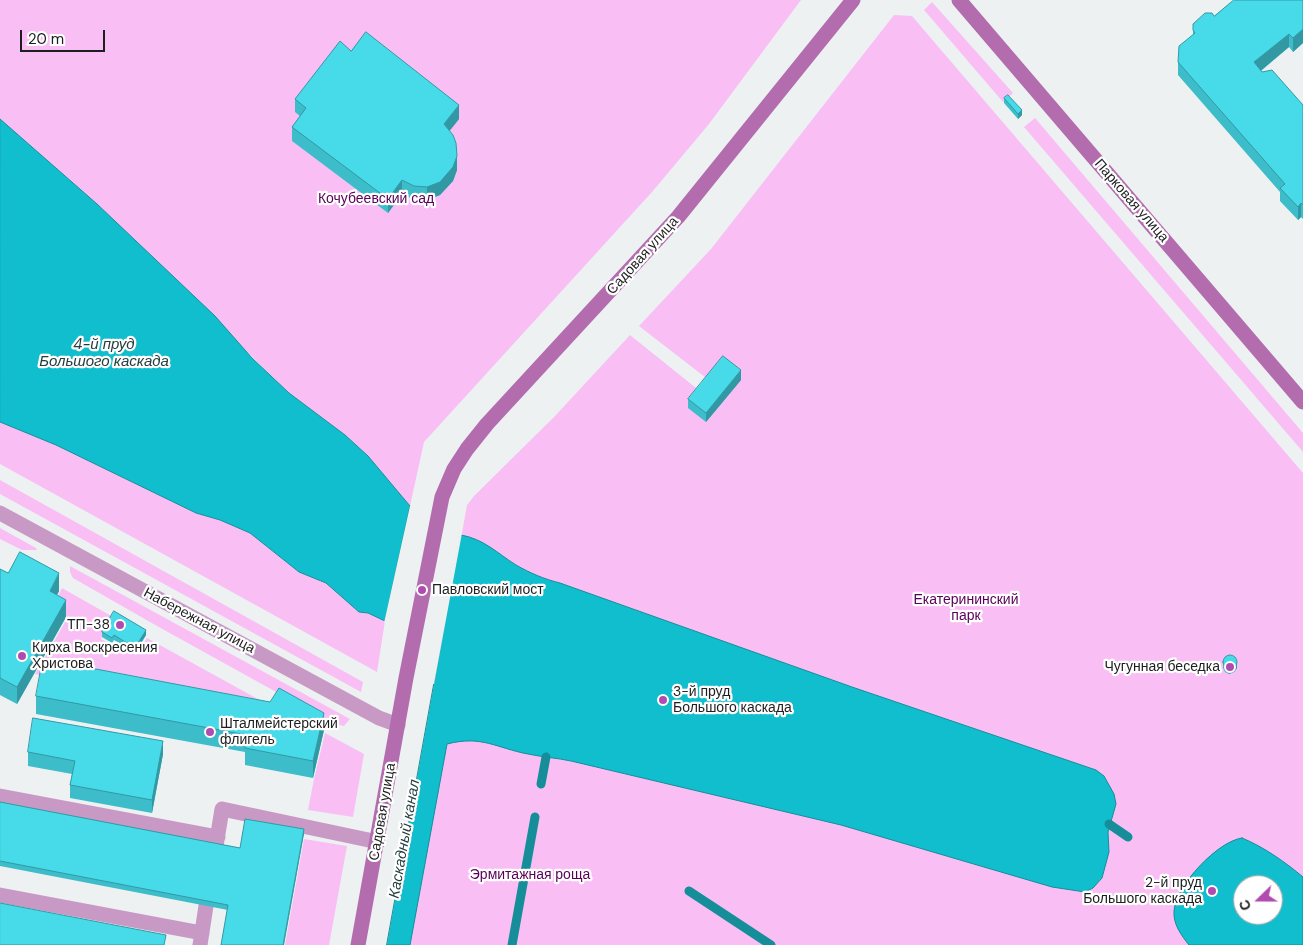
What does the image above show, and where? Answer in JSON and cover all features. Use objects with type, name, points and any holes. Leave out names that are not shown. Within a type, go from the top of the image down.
[{"type":"main road","name":"Садовая улица","points":[[358,945],[406,678],[446,484],[467,449],[487,424],[678,217],[853,0]]},
{"type":"main road","name":"Парковая улица","points":[[959,0],[1303,402]]},
{"type":"street","name":"Набережная улица","points":[[0,514],[379,718],[398,725]]},
{"type":"street","points":[[0,796],[217,843],[222,810],[378,842]]},
{"type":"street","points":[[0,895],[201,939],[206,906]]},
{"type":"green space","name":"Кочубеевский сад","points":[[0,0],[801,0],[709,124],[652,192],[424,442],[410,506],[368,456],[345,435],[289,393],[97,204],[0,119]]},
{"type":"green space","points":[[932,2],[1013,93],[1003,102],[924,10]]},
{"type":"green space","name":"Екатерининский парк","points":[[894,15],[912,16],[1303,473],[1303,945],[387,945],[467,505],[555,416],[630,335],[701,392],[710,381],[639,326],[711,249]]},
{"type":"green space","points":[[1035,118],[1303,433],[1303,452],[1024,127]]},
{"type":"green space","points":[[0,422],[56,445],[196,513],[220,520],[250,533],[299,572],[326,583],[359,612],[368,613],[385,621],[377,672],[0,464]]},
{"type":"green space","points":[[0,480],[363,682],[361,692],[0,494]]},
{"type":"green space","points":[[0,528],[37,550],[22,550],[0,539]]},
{"type":"green space","points":[[70,566],[350,719],[344,726],[334,724],[73,578]]},
{"type":"green space","points":[[62,588],[113,617],[101,639],[113,645],[115,642],[136,655],[147,638],[276,709],[270,718],[35,674],[68,617],[52,608]]},
{"type":"green space","points":[[325,733],[364,754],[353,817],[308,810]]},
{"type":"green space","points":[[304,839],[347,846],[329,945],[285,945]]},
{"type":"water","name":"4-й пруд Большого каскада","points":[[0,119],[97,204],[215,316],[252,358],[289,393],[345,435],[368,456],[410,506],[385,621],[368,613],[359,612],[326,583],[299,572],[250,533],[220,520],[196,513],[56,445],[0,422]]},
{"type":"water","name":"3-й пруд Большого каскада","points":[[461,535],[484,543],[516,565],[543,578],[852,687],[1096,770],[1104,776],[1114,794],[1116,804],[1108,832],[1109,852],[1102,878],[1093,888],[1085,892],[1052,887],[841,825],[571,761],[528,754],[489,743],[459,742],[447,744],[410,945],[387,945]]},
{"type":"water","name":"2-й пруд Большого каскада","points":[[1242,838],[1274,855],[1303,877],[1303,945],[1189,945],[1176,925],[1174,911],[1177,901],[1190,877],[1210,856],[1222,847]]},
{"type":"pier","points":[[410,506],[412,506],[402,560],[387,621],[384,623]]},
{"type":"pier","points":[[460,533],[462,533],[434,684],[432,684]]},
{"type":"building","points":[[1234,0],[1303,0],[1303,29],[1293,38],[1289,34],[1254,62],[1262,72],[1272,70],[1303,105],[1303,205],[1301,203],[1298,207],[1280,188],[1285,184],[1178,62],[1179,46],[1195,33],[1193,24],[1205,13],[1212,13],[1214,16]]},
{"type":"building","points":[[366,32],[459,105],[444,124],[453,135],[456,143],[457,156],[453,167],[440,182],[427,187],[414,186],[402,180],[388,199],[292,127],[306,108],[295,99],[340,41],[351,51]]},
{"type":"building","points":[[1008,95],[1022,110],[1018,114],[1004,98]]},
{"type":"building","points":[[723,356],[741,370],[706,413],[688,399]]},
{"type":"building","name":"Кирха Воскресения Христова","points":[[20,552],[59,573],[50,591],[66,600],[17,687],[0,678],[0,569],[8,573]]},
{"type":"building","name":"ТП-38","points":[[114,611],[146,630],[135,648],[114,635],[112,638],[102,632]]},
{"type":"building","points":[[1230,655],[1235,657],[1237,662],[1235,667],[1230,669],[1225,667],[1223,662],[1225,657]]},
{"type":"building","points":[[43,659],[270,702],[279,688],[324,713],[313,761],[245,748],[247,735],[36,696]]},
{"type":"building","points":[[33,718],[163,741],[152,800],[70,785],[75,761],[28,752]]},
{"type":"building","points":[[0,802],[240,848],[245,819],[304,829],[283,945],[221,945],[228,905],[0,861]]},
{"type":"building","points":[[0,903],[166,935],[164,945],[0,945]]},
{"type":"waterway","points":[[541,784],[546,757]]},
{"type":"waterway","points":[[512,945],[535,817]]},
{"type":"waterway","points":[[1109,824],[1128,837]]},
{"type":"waterway","points":[[689,891],[771,945]]},
{"type":"place","name":"Павловский мост","points":[[422,590]]},
{"type":"place","name":"ТП-38","points":[[120,625]]},
{"type":"place","name":"Кирха Воскресения Христова","points":[[22,656]]},
{"type":"place","name":"Чугунная беседка","points":[[1230,667]]},
{"type":"place","name":"3-й пруд Большого каскада","points":[[663,700]]},
{"type":"place","name":"Шталмейстерский флигель","points":[[210,732]]},
{"type":"place","name":"2-й пруд Большого каскада","points":[[1212,891]]},
{"type":"water label","name":"Каскадный канал","points":[[405,839]]},
{"type":"park label","name":"Эрмитажная роща","points":[[530,875]]}]
